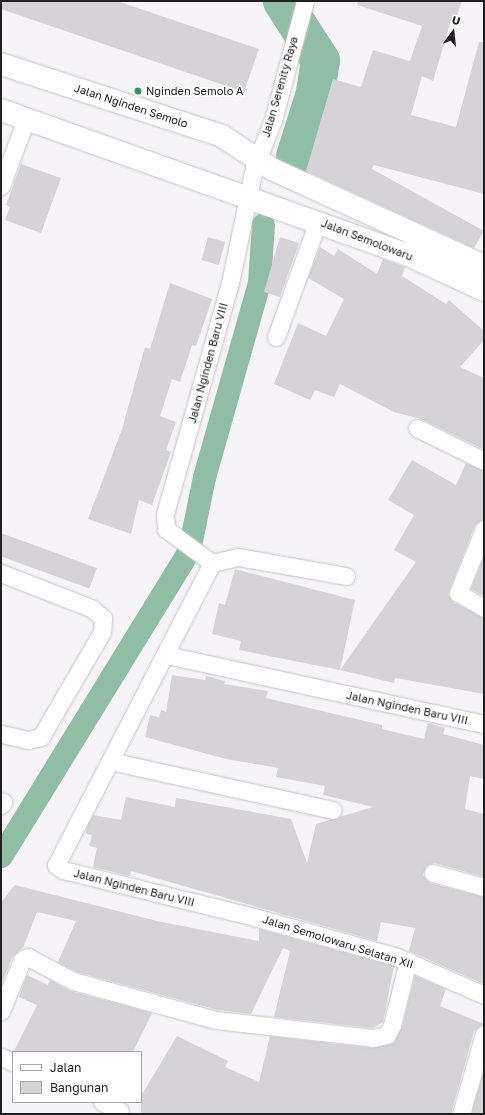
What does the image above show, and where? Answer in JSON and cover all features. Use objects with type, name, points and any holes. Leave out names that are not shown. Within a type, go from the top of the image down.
[{"type":"main road","name":"Jalan Nginden Semolo","points":[[1,64],[222,136],[256,179]]},
{"type":"main road","points":[[1,110],[256,179],[299,180],[484,266]]},
{"type":"main road","name":"Jalan Semolowaru","points":[[256,179],[291,212],[413,257],[484,290]]},
{"type":"street","name":"Jalan Serenity Raya","points":[[256,179],[305,1]]},
{"type":"street","points":[[1,186],[27,117]]},
{"type":"street","name":"Jalan Nginden Baru VIII","points":[[256,179],[230,283],[165,514],[166,529],[212,563],[167,655],[56,865],[63,870],[257,918]]},
{"type":"street","points":[[276,337],[318,221]]},
{"type":"street","points":[[417,428],[484,461]]},
{"type":"street","points":[[484,529],[458,592],[484,608]]},
{"type":"street","points":[[212,563],[238,557],[346,576]]},
{"type":"street","points":[[1,573],[91,608],[103,618],[102,632],[41,736],[28,740],[1,734]]},
{"type":"street","name":"Jalan Nginden Baru VIII","points":[[167,655],[484,724]]},
{"type":"street","points":[[110,761],[333,810]]},
{"type":"street","points":[[433,873],[484,886]]},
{"type":"street","name":"Jalan Semolowaru Selatan XII","points":[[257,918],[408,961],[484,995]]},
{"type":"street","points":[[1,1011],[22,960],[28,957],[73,981],[216,1020],[373,1038],[387,1034],[392,1025],[408,961]]},
{"type":"street","points":[[461,1114],[484,1034]]},
{"type":"street","points":[[1,1057],[12,1062]]},
{"type":"street","points":[[104,1103],[120,1111]]},
{"type":"building","points":[[1,1],[117,1],[259,49],[244,92],[1,9]]},
{"type":"building","points":[[358,1],[462,1],[455,21],[451,21],[433,81],[422,76],[411,115],[456,127],[479,42],[484,42],[484,194],[374,165],[372,169],[484,231],[474,248],[306,171],[333,79],[361,87],[373,50],[410,61],[422,26],[357,5]]},
{"type":"building","points":[[21,164],[61,178],[41,233],[5,220],[10,207],[6,205]]},
{"type":"building","points":[[208,237],[225,242],[219,265],[201,260]]},
{"type":"building","points":[[280,237],[299,243],[280,297],[264,292]]},
{"type":"building","points":[[320,247],[334,256],[338,249],[377,274],[383,259],[405,267],[402,276],[446,304],[449,300],[484,331],[484,340],[460,367],[484,378],[483,449],[421,419],[394,412],[340,384],[334,397],[315,390],[310,400],[274,384],[298,323],[326,336],[344,299],[308,278]]},
{"type":"building","points":[[170,283],[212,299],[196,346],[192,345],[180,382],[172,379],[160,416],[176,422],[166,450],[171,452],[152,505],[139,500],[131,534],[88,519],[122,429],[145,347],[150,349]]},
{"type":"building","points":[[412,460],[456,485],[466,463],[484,471],[484,519],[475,525],[448,594],[453,602],[484,618],[484,694],[395,678],[394,683],[340,670],[416,562],[394,550],[414,515],[388,500]]},
{"type":"building","points":[[1,533],[97,568],[89,589],[1,556]]},
{"type":"building","points":[[484,556],[484,596],[471,589]]},
{"type":"building","points":[[235,569],[355,600],[340,670],[239,650],[241,641],[212,634],[219,603],[225,605]]},
{"type":"building","points":[[172,675],[205,680],[206,676],[225,681],[224,684],[268,691],[266,698],[382,725],[382,729],[424,739],[428,723],[445,728],[443,734],[484,745],[484,779],[470,776],[465,809],[484,814],[484,877],[435,863],[426,866],[423,875],[430,883],[484,897],[484,984],[409,951],[415,928],[381,922],[377,941],[131,871],[130,876],[93,867],[97,848],[89,846],[92,835],[86,834],[87,827],[93,815],[121,820],[126,797],[175,807],[176,798],[291,819],[307,863],[316,824],[373,807],[323,795],[325,786],[276,777],[278,768],[226,759],[145,737],[150,715],[159,717],[161,710],[166,712]]},
{"type":"building","points":[[15,885],[157,921],[259,941],[259,929],[394,966],[383,1022],[373,1028],[274,1017],[290,951],[283,948],[251,1014],[218,1010],[77,972],[58,962],[76,921],[37,912],[23,948],[13,956],[1,985],[1,902]]},
{"type":"building","points":[[27,975],[48,985],[50,980],[70,991],[152,1013],[133,1051],[14,1051],[37,1005],[19,997]]},
{"type":"building","points":[[415,976],[446,989],[440,1006],[484,1024],[474,1031],[451,1114],[141,1114],[142,1094],[177,1036],[228,1061],[225,1067],[259,1082],[270,1036],[372,1048],[393,1043],[402,1027]]},
{"type":"building","points":[[484,1070],[484,1114],[471,1114]]},
{"type":"waterway","points":[[282,1],[320,60],[314,96],[295,156]]},
{"type":"waterway","points":[[1,856],[189,550],[204,477],[259,282],[263,224]]},
{"type":"place","name":"Nginden Semolo A","points":[[138,91]]}]
